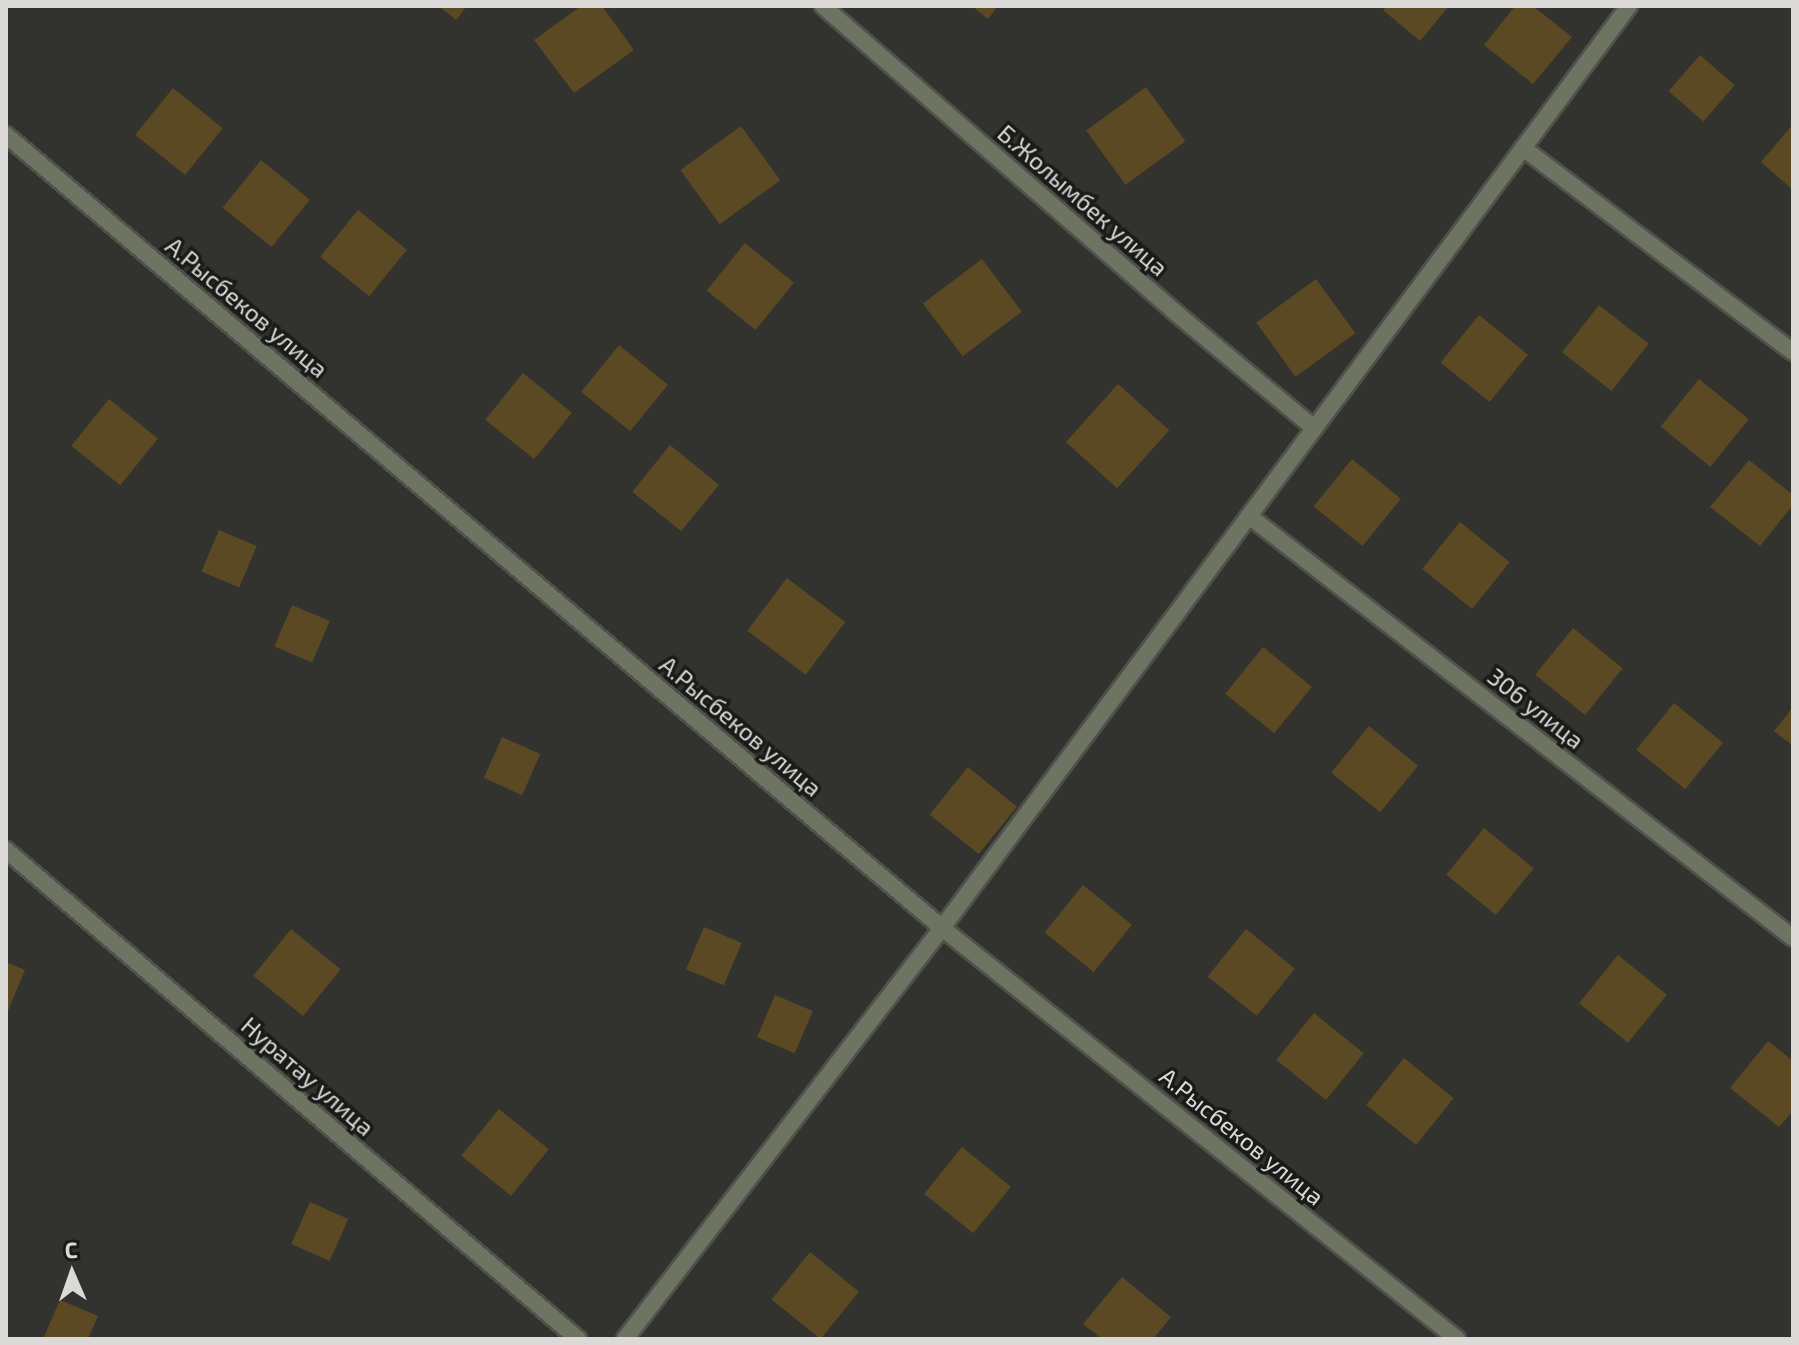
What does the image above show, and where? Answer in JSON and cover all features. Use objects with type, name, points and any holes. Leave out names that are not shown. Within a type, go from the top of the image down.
[{"type":"street","name":"Б.Жолымбек улица","points":[[823,6],[1176,313],[1314,428]]},
{"type":"street","points":[[625,1339],[942,928],[1629,6]]},
{"type":"street","name":"А.Рысбеков улица","points":[[6,135],[942,928],[1457,1339]]},
{"type":"street","points":[[1523,148],[1793,352]]},
{"type":"street","name":"306 улица","points":[[1249,516],[1793,938]]},
{"type":"street","name":"Нуратау улица","points":[[6,850],[578,1339]]},
{"type":"building","points":[[439,6],[467,6],[456,20]]},
{"type":"building","points":[[581,6],[602,6],[634,50],[574,93],[534,40]]},
{"type":"building","points":[[972,6],[998,6],[988,19]]},
{"type":"building","points":[[1387,6],[1449,6],[1420,41],[1383,10]]},
{"type":"building","points":[[1515,6],[1533,6],[1572,37],[1533,84],[1484,45]]},
{"type":"building","points":[[1700,55],[1735,85],[1703,121],[1669,91]]},
{"type":"building","points":[[1146,87],[1185,141],[1126,185],[1086,130]]},
{"type":"building","points":[[173,88],[223,128],[185,175],[135,135]]},
{"type":"building","points":[[1793,124],[1793,190],[1761,162]]},
{"type":"building","points":[[741,126],[780,180],[720,224],[680,170]]},
{"type":"building","points":[[261,160],[310,200],[272,247],[223,207]]},
{"type":"building","points":[[358,210],[407,250],[369,296],[320,257]]},
{"type":"building","points":[[745,243],[794,283],[756,330],[707,290]]},
{"type":"building","points":[[982,259],[1022,312],[963,356],[923,304]]},
{"type":"building","points":[[1316,279],[1355,333],[1296,377],[1256,322]]},
{"type":"building","points":[[1599,305],[1649,344],[1612,391],[1562,352]]},
{"type":"building","points":[[1479,315],[1528,355],[1490,402],[1441,362]]},
{"type":"building","points":[[619,345],[668,385],[630,431],[581,392]]},
{"type":"building","points":[[523,373],[572,413],[534,459],[485,420]]},
{"type":"building","points":[[1699,379],[1749,419],[1710,467],[1661,426]]},
{"type":"building","points":[[1118,384],[1169,430],[1117,488],[1066,442]]},
{"type":"building","points":[[109,399],[158,439],[120,485],[71,446]]},
{"type":"building","points":[[670,445],[719,485],[681,531],[632,492]]},
{"type":"building","points":[[1352,459],[1401,499],[1363,546],[1314,506]]},
{"type":"building","points":[[1749,460],[1793,495],[1793,505],[1760,546],[1710,507]]},
{"type":"building","points":[[1460,522],[1510,562],[1472,609],[1422,569]]},
{"type":"building","points":[[219,530],[257,546],[239,587],[201,571]]},
{"type":"building","points":[[787,578],[845,622],[806,675],[747,631]]},
{"type":"building","points":[[292,605],[330,621],[312,662],[274,646]]},
{"type":"building","points":[[1573,628],[1623,668],[1585,715],[1535,675]]},
{"type":"building","points":[[1263,647],[1312,687],[1274,733],[1225,694]]},
{"type":"building","points":[[1674,703],[1723,743],[1685,789],[1636,750]]},
{"type":"building","points":[[1793,707],[1793,746],[1774,731]]},
{"type":"building","points":[[1369,726],[1418,766],[1380,812],[1331,773]]},
{"type":"building","points":[[502,737],[540,754],[522,795],[484,778]]},
{"type":"building","points":[[968,767],[1017,807],[979,854],[930,814]]},
{"type":"building","points":[[1484,828],[1534,868],[1496,915],[1446,875]]},
{"type":"building","points":[[1083,885],[1132,925],[1094,972],[1045,932]]},
{"type":"building","points":[[704,927],[742,943],[724,985],[686,969]]},
{"type":"building","points":[[291,929],[341,969],[303,1016],[253,976]]},
{"type":"building","points":[[1246,929],[1295,969],[1257,1016],[1208,976]]},
{"type":"building","points":[[1618,955],[1667,995],[1628,1043],[1579,1003]]},
{"type":"building","points":[[6,962],[25,970],[6,1016]]},
{"type":"building","points":[[775,995],[813,1011],[795,1053],[757,1037]]},
{"type":"building","points":[[1314,1013],[1364,1053],[1326,1100],[1276,1060]]},
{"type":"building","points":[[1768,1041],[1793,1061],[1793,1111],[1779,1127],[1730,1088]]},
{"type":"building","points":[[1404,1058],[1454,1098],[1416,1145],[1366,1105]]},
{"type":"building","points":[[499,1109],[549,1149],[511,1196],[461,1156]]},
{"type":"building","points":[[962,1147],[1011,1187],[973,1233],[924,1194]]},
{"type":"building","points":[[310,1202],[348,1219],[330,1261],[291,1244]]},
{"type":"building","points":[[810,1252],[859,1292],[821,1339],[772,1299]]},
{"type":"building","points":[[1122,1277],[1171,1317],[1153,1339],[1102,1339],[1083,1324]]},
{"type":"building","points":[[60,1300],[98,1316],[88,1339],[43,1339]]}]
